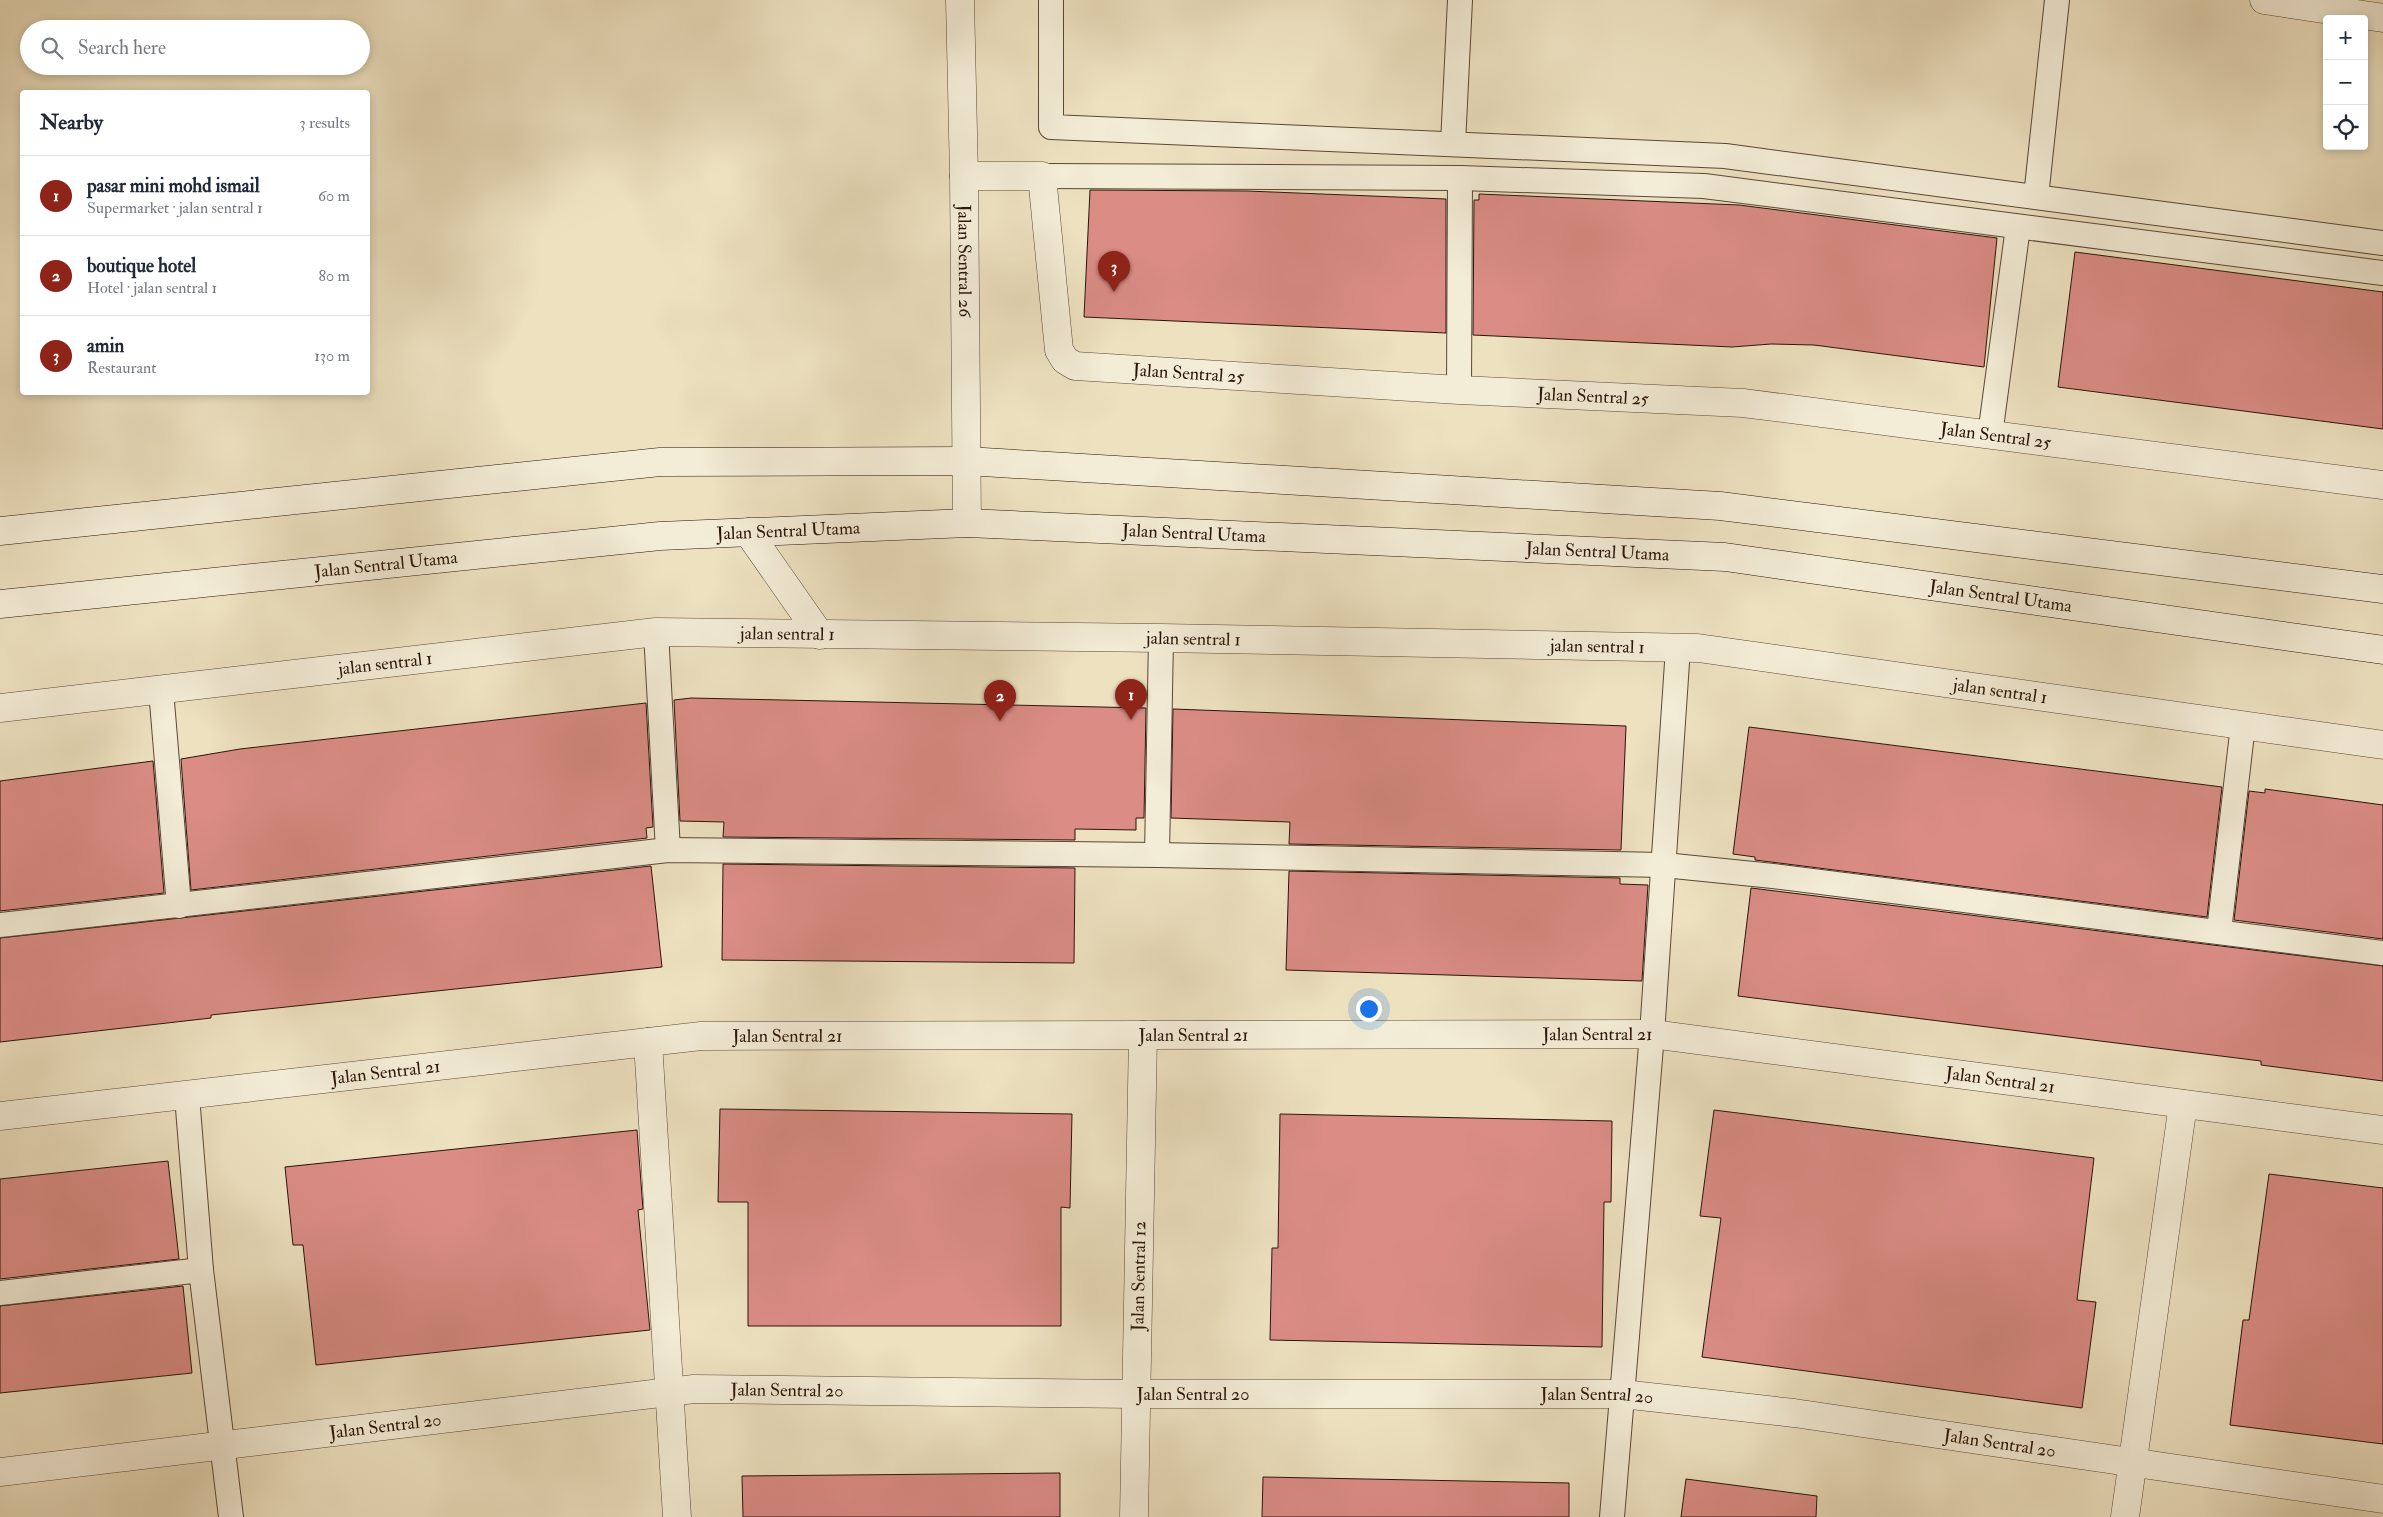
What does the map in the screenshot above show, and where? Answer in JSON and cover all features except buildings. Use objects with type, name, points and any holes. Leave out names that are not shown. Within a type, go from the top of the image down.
[{"type":"street","name":"Jalan Sentral 26","points":[[960,0],[964,176],[967,523]]},
{"type":"street","points":[[2264,0],[2383,18]]},
{"type":"street","points":[[964,176],[1042,176]]},
{"type":"street","name":"Jalan Sentral 25","points":[[1042,176],[1059,350],[1065,360],[1075,366],[1459,390],[1743,403],[2383,485]]},
{"type":"street","points":[[0,531],[660,462],[966,461],[1720,506],[2383,588]]},
{"type":"street","name":"Jalan Sentral Utama","points":[[0,604],[660,536],[967,523],[1725,557],[2383,650]]},
{"type":"street","points":[[748,532],[820,635]]},
{"type":"street","name":"jalan sentral 1","points":[[0,708],[656,632],[1161,638],[1698,648],[2383,745]]},
{"type":"street","name":"Jalan Sentral 21","points":[[0,1116],[701,1036],[1652,1034],[2383,1130]]},
{"type":"street","name":"Jalan Sentral 12","points":[[1134,1517],[1142,1035]]},
{"type":"street","points":[[648,1042],[678,1517]]},
{"type":"street","points":[[2125,1517],[2182,1104]]},
{"type":"street","name":"Jalan Sentral 20","points":[[0,1472],[694,1389],[1135,1394],[1622,1394],[1794,1413],[2383,1499]]},
{"type":"lane","points":[[1051,0],[1050,127],[1725,156],[2383,243]]},
{"type":"lane","points":[[1453,144],[1460,0]]},
{"type":"lane","points":[[2036,198],[2057,0]]},
{"type":"lane","points":[[1042,176],[1460,178],[1704,186],[2383,273]]},
{"type":"lane","points":[[1459,390],[1460,178]]},
{"type":"lane","points":[[1990,435],[2018,227]]},
{"type":"lane","points":[[656,632],[668,850]]},
{"type":"lane","points":[[1157,855],[1161,638]]},
{"type":"lane","points":[[1612,1517],[1652,1034],[1678,648]]},
{"type":"lane","points":[[161,690],[179,906]]},
{"type":"lane","points":[[2219,931],[2243,725]]},
{"type":"lane","points":[[0,925],[668,850],[1157,855],[1664,865],[1773,876],[2383,953]]},
{"type":"lane","points":[[187,1096],[201,1270],[231,1517]]},
{"type":"lane","points":[[0,1293],[201,1270]]},
{"type":"place","name":"amin","points":[[1114,292]]},
{"type":"place","name":"pasar mini mohd ismail","points":[[1131,720]]},
{"type":"place","name":"boutique hotel","points":[[1000,721]]}]
